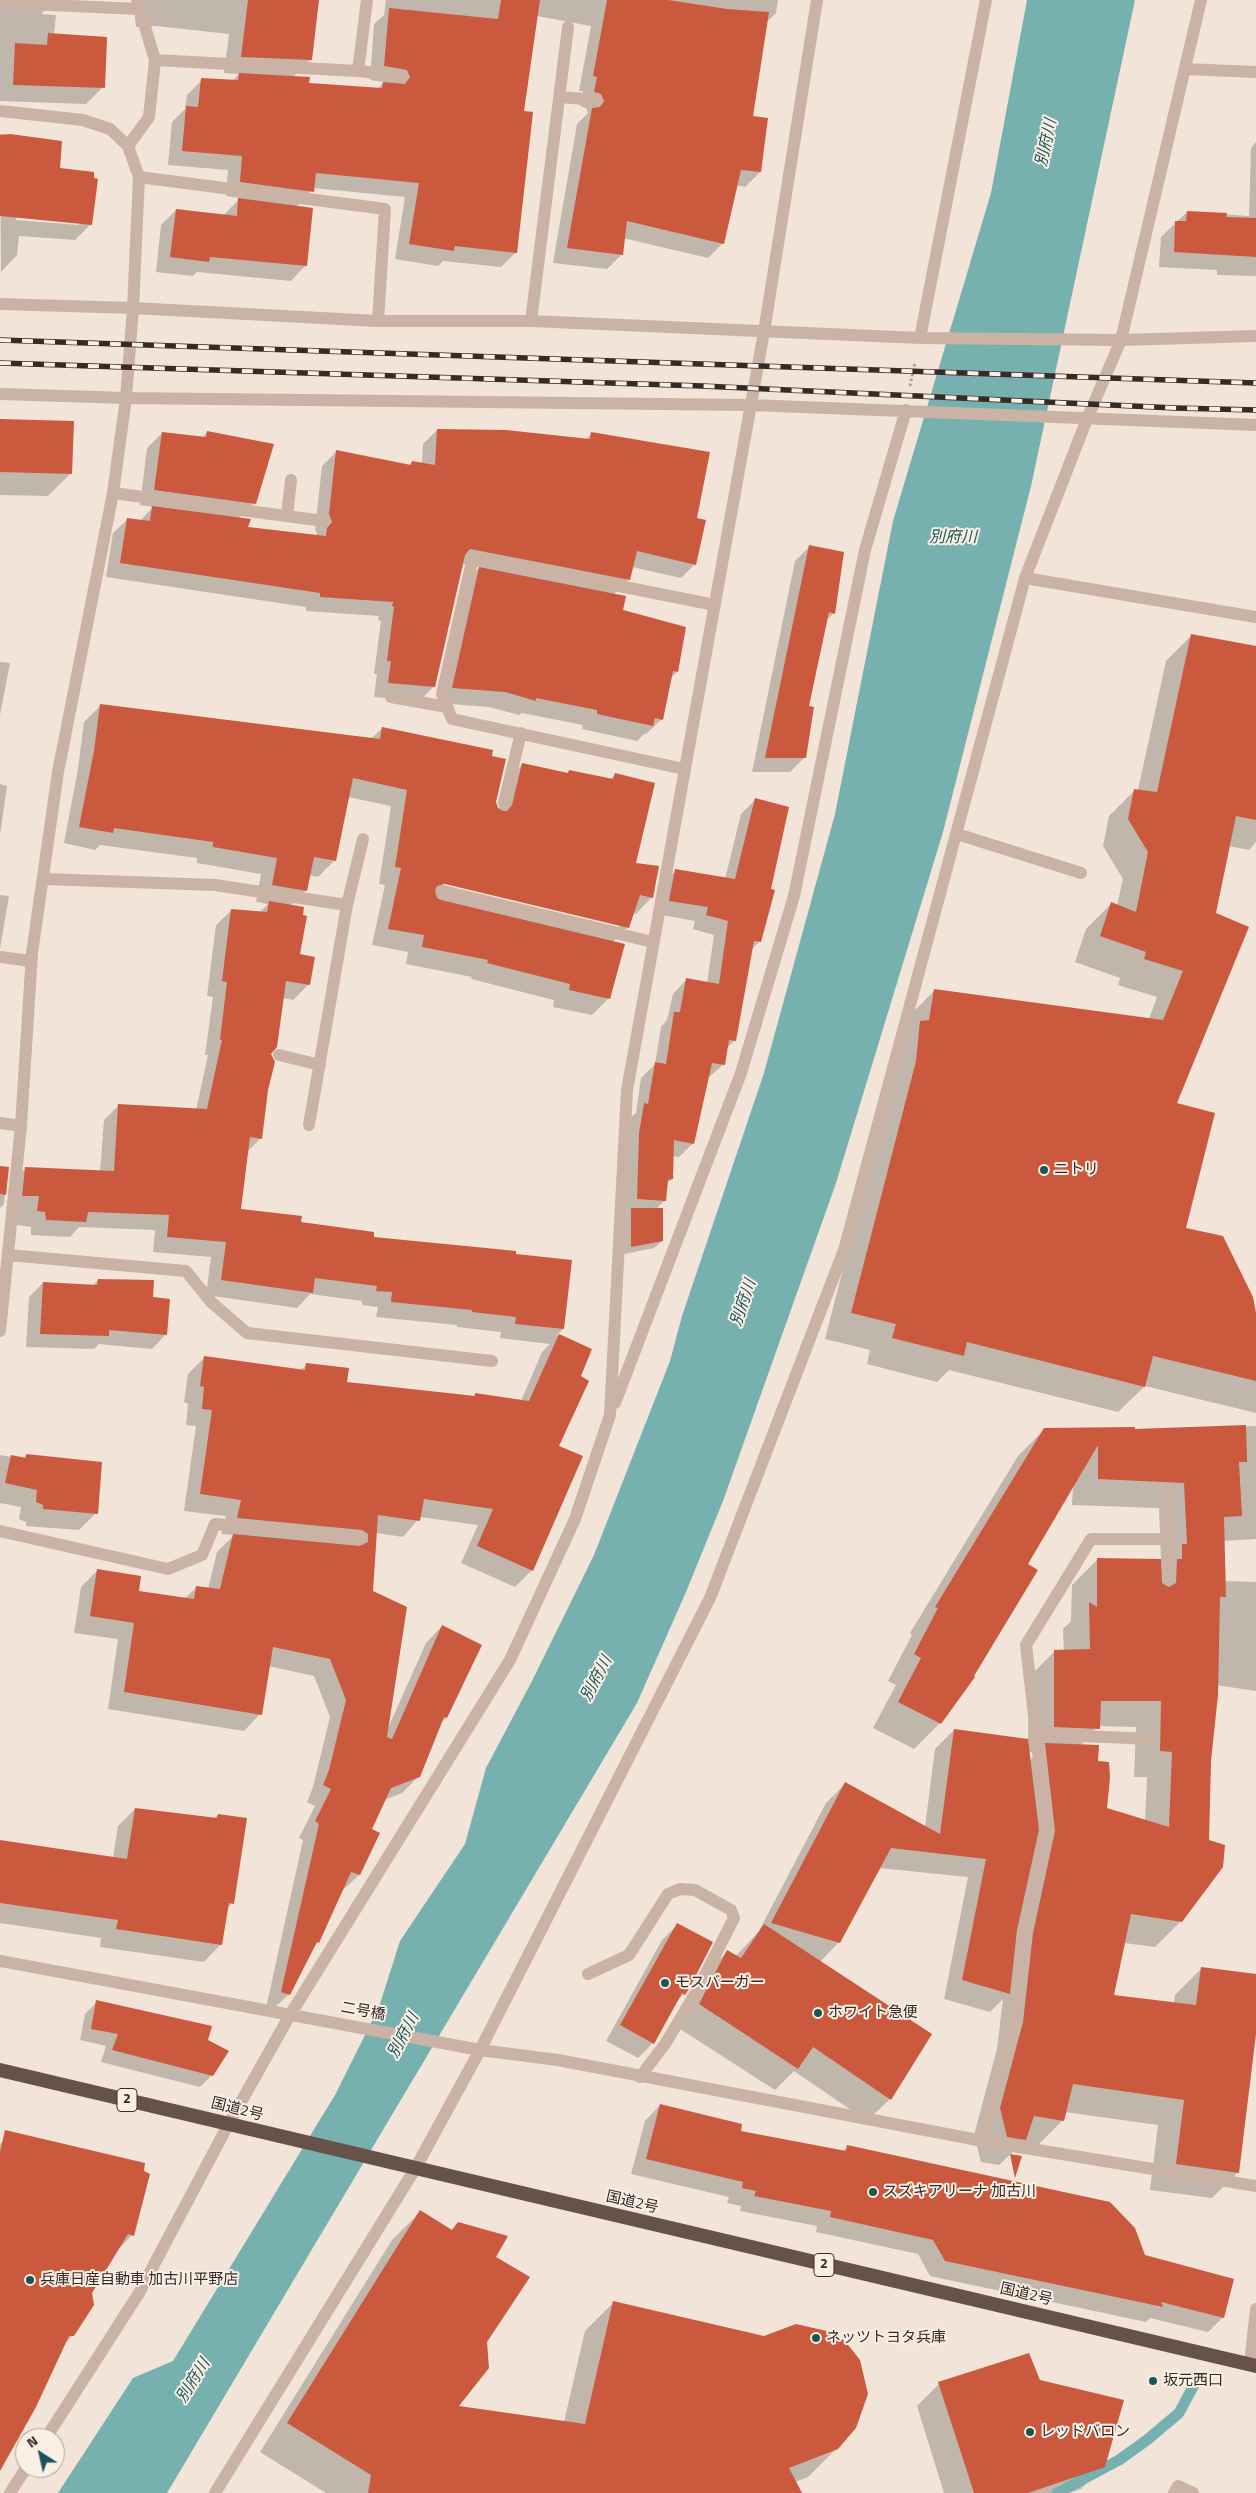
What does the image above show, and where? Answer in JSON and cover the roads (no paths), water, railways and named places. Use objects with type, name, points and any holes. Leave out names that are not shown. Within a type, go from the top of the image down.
[{"type":"highway","name":"国道2号","points":[[0,2070],[1253,2366]]},
{"type":"street","points":[[358,71],[367,0]]},
{"type":"street","points":[[610,1415],[627,1090],[764,332],[817,0]]},
{"type":"street","points":[[920,338],[986,0]]},
{"type":"street","points":[[216,2493],[415,2169],[480,2050],[710,1598],[844,1250],[1025,578],[1087,419],[1121,340],[1201,0]]},
{"type":"street","points":[[7,3],[137,4],[156,60],[148,117],[128,146]]},
{"type":"street","points":[[531,321],[568,27]]},
{"type":"street","points":[[156,60],[358,71],[402,76]]},
{"type":"street","points":[[1185,69],[1256,72]]},
{"type":"street","points":[[560,97],[596,100]]},
{"type":"street","points":[[0,111],[83,120],[110,128],[128,146],[139,177],[133,308],[126,398],[113,493],[58,772],[31,961],[21,1126],[8,1254],[2,1281],[0,1332]]},
{"type":"street","points":[[139,177],[385,209],[378,321]]},
{"type":"street","points":[[0,304],[133,308],[378,321],[531,321],[920,338],[1121,340],[1256,336]]},
{"type":"street","points":[[0,394],[126,398],[751,405],[906,410],[1061,419],[1256,425]]},
{"type":"street","points":[[52,2428],[138,2293],[228,2124],[290,2015],[510,1660],[575,1519],[610,1415],[742,1073],[794,896],[865,550],[906,410]]},
{"type":"street","points":[[287,516],[291,480]]},
{"type":"street","points":[[113,493],[324,521]]},
{"type":"street","points":[[684,769],[452,719],[442,694],[473,557],[715,605]]},
{"type":"street","points":[[1025,578],[1256,617]]},
{"type":"street","points":[[391,698],[448,707]]},
{"type":"street","points":[[504,803],[521,733]]},
{"type":"street","points":[[957,834],[1082,873]]},
{"type":"street","points":[[309,1125],[347,905],[363,839]]},
{"type":"street","points":[[44,879],[215,885],[347,905]]},
{"type":"street","points":[[443,892],[653,942]]},
{"type":"street","points":[[0,957],[31,961]]},
{"type":"street","points":[[279,1055],[320,1065]]},
{"type":"street","points":[[0,1123],[21,1126]]},
{"type":"street","points":[[8,1254],[186,1270],[211,1302],[247,1333],[492,1361]]},
{"type":"street","points":[[1168,1579],[1169,1496]]},
{"type":"street","points":[[0,1531],[168,1569],[202,1555],[215,1524],[361,1538]]},
{"type":"street","points":[[982,2141],[1015,2020],[1025,1932],[1047,1830],[1026,1645],[1091,1539],[1168,1538]]},
{"type":"street","points":[[1036,1734],[1151,1739]]},
{"type":"street","points":[[588,1974],[629,1955],[668,1894],[674,1891],[680,1889],[695,1890],[731,1910],[734,1918],[696,1991],[665,2044],[640,2077]]},
{"type":"street","name":"二号橋","points":[[0,1961],[463,2047],[558,2060],[982,2141],[1256,2186]]},
{"type":"street","points":[[1253,2366],[1256,2309]]},
{"type":"street","points":[[10,2493],[20,2478]]},
{"type":"street","points":[[1174,2493],[1178,2486],[1193,2493]]},
{"type":"water","name":"別府川","points":[[1027,0],[1135,0],[1031,486],[943,832],[836,1183],[723,1501],[686,1592],[637,1703],[167,2493],[58,2493],[133,2378],[173,2361],[335,2095],[379,2007],[400,1941],[465,1844],[486,1768],[532,1681],[594,1555],[670,1361],[682,1316],[764,1073],[835,814],[893,521],[991,193]]},
{"type":"waterway","points":[[1057,2493],[1119,2460],[1147,2440],[1179,2413],[1195,2383]]},
{"type":"railway","points":[[0,340],[1256,383]]},
{"type":"railway","points":[[0,363],[702,386],[1175,408],[1256,410]]},
{"type":"place","name":"ニトリ","points":[[1044,1170]]},
{"type":"place","name":"モスバーガー","points":[[665,1983]]},
{"type":"place","name":"ホワイト急便","points":[[818,2013]]},
{"type":"place","name":"スズキアリーナ 加古川","points":[[873,2192]]},
{"type":"place","name":"兵庫日産自動車 加古川平野店","points":[[30,2280]]},
{"type":"place","name":"ネッツトヨタ兵庫","points":[[816,2338]]},
{"type":"place","name":"坂元西口","points":[[1153,2381]]},
{"type":"place","name":"レッドバロン","points":[[1030,2432]]}]
